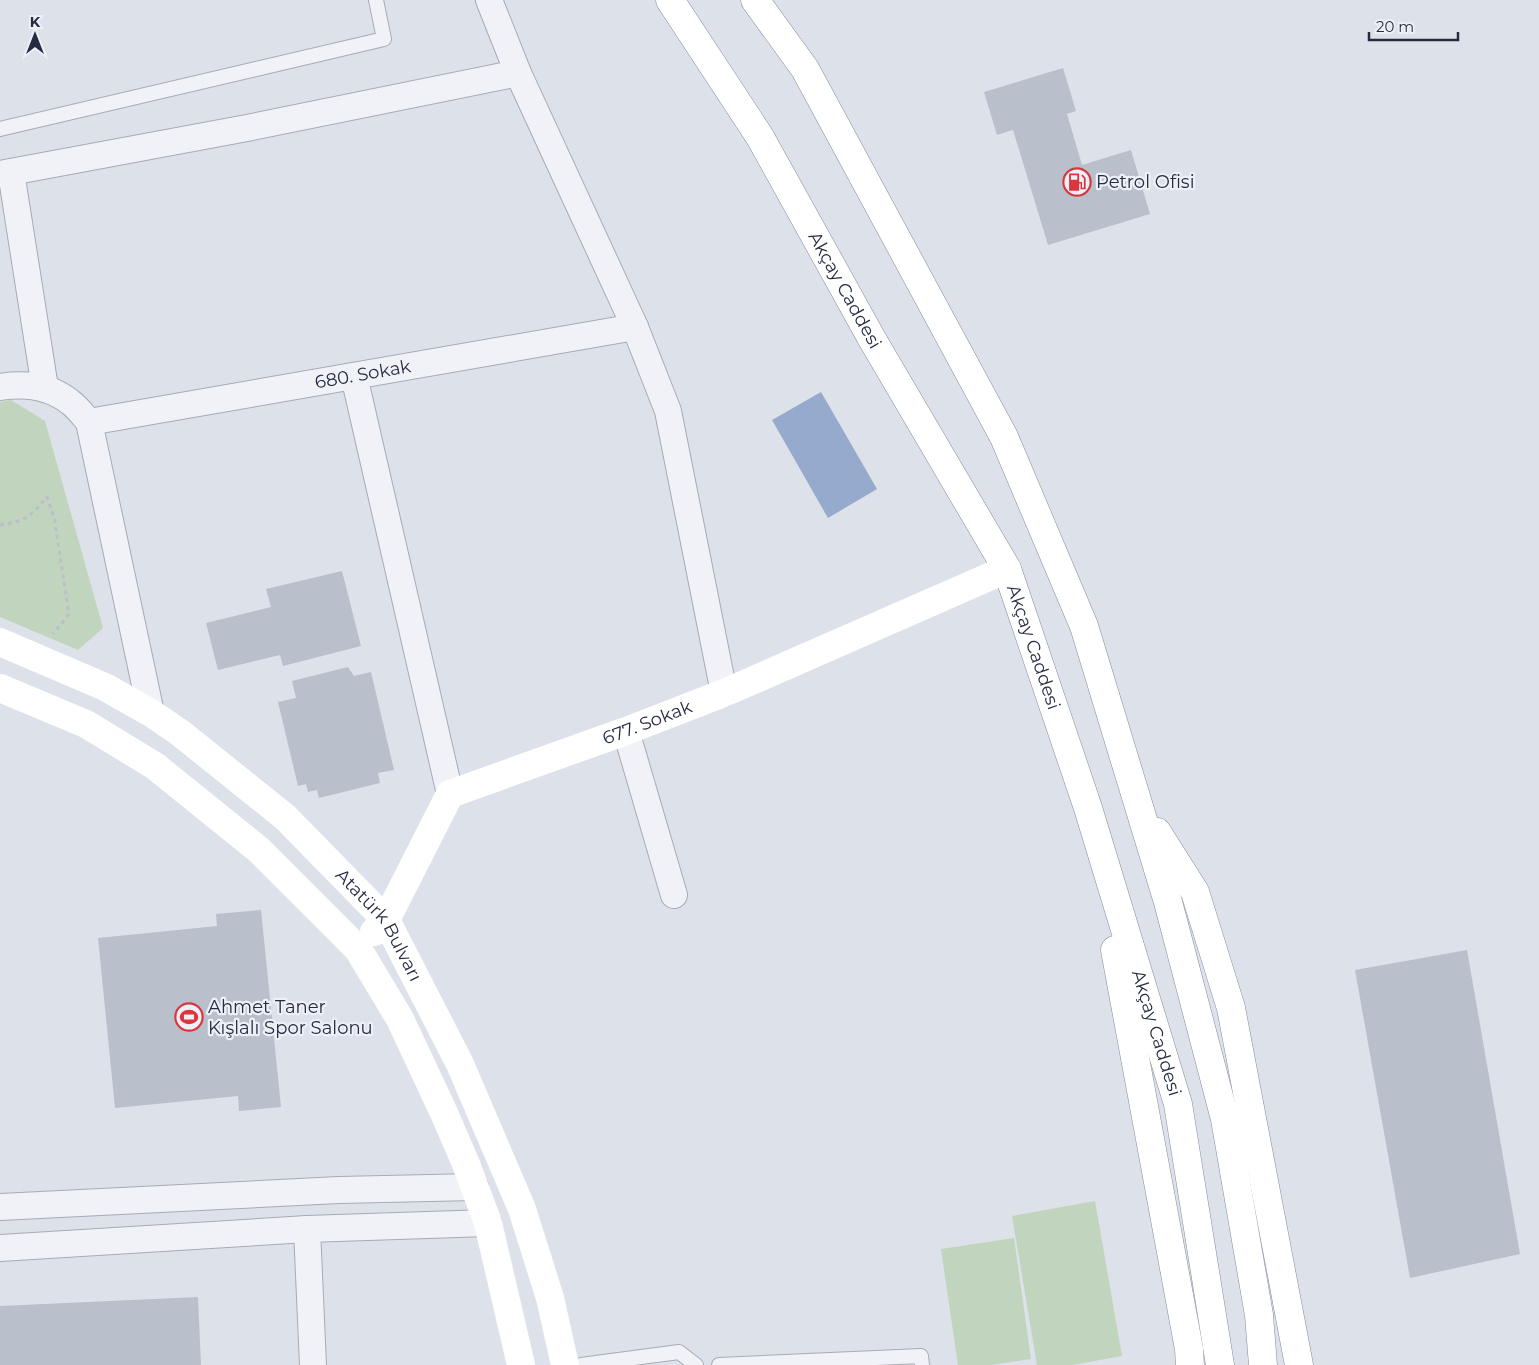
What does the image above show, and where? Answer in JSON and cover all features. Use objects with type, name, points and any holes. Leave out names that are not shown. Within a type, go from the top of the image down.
[{"type":"main road","name":"Akçay Caddesi","points":[[670,0],[760,137],[872,339],[1007,569],[1088,808],[1178,1104],[1220,1365]]},
{"type":"main road","points":[[755,0],[805,69],[1004,437],[1084,626],[1168,902],[1225,1119],[1259,1316],[1263,1365]]},
{"type":"main road","name":"677. Sokak","points":[[450,794],[626,731],[724,693],[1007,569]]},
{"type":"main road","name":"Atatürk Bulvarı","points":[[0,642],[105,686],[179,732],[285,817],[386,920],[460,1064],[522,1209],[550,1298],[565,1365]]},
{"type":"main road","name":"Atatürk Bulvarı","points":[[0,688],[86,724],[154,766],[259,850],[358,949],[400,1019],[444,1112],[475,1187],[488,1223],[521,1365]]},
{"type":"main road","points":[[358,949],[386,920],[450,794]]},
{"type":"main road","points":[[1136,798],[1195,892],[1231,1008],[1299,1365]]},
{"type":"main road","points":[[1088,808],[1142,1092],[1190,1365]]},
{"type":"street","points":[[489,0],[518,73],[634,327],[668,411],[724,693]]},
{"type":"street","points":[[45,388],[5,173],[247,128],[518,73]]},
{"type":"street","name":"680. Sokak","points":[[89,422],[634,327]]},
{"type":"street","points":[[354,376],[450,794]]},
{"type":"street","points":[[0,387],[15,384],[45,388],[70,402],[89,422],[151,713]]},
{"type":"street","points":[[626,731],[674,895]]},
{"type":"street","points":[[0,1207],[339,1190],[475,1187]]},
{"type":"street","points":[[0,1248],[308,1229],[488,1223]]},
{"type":"street","points":[[308,1229],[313,1365]]},
{"type":"lane","points":[[0,128],[384,39],[376,0]]},
{"type":"lane","points":[[581,1365],[679,1352],[696,1365]]},
{"type":"lane","points":[[719,1365],[921,1356],[922,1365]]},
{"type":"path","points":[[0,525],[19,522],[35,513],[47,497],[54,517],[69,614],[49,638]]},
{"type":"green space","points":[[11,400],[45,421],[103,628],[78,650],[0,617],[0,402]]},
{"type":"green space","points":[[1095,1201],[1122,1356],[1072,1365],[1037,1365],[1012,1216]]},
{"type":"green space","points":[[1014,1238],[1031,1359],[990,1365],[958,1365],[941,1249]]},
{"type":"water","points":[[821,392],[877,489],[828,518],[772,420]]},
{"type":"building","points":[[1063,68],[1076,111],[1067,114],[1082,165],[1131,150],[1150,214],[1048,245],[1013,130],[997,135],[984,92]]},
{"type":"building","points":[[342,571],[361,646],[283,666],[280,655],[218,670],[206,623],[271,607],[266,589]]},
{"type":"building","points":[[348,667],[354,676],[371,672],[394,770],[378,773],[380,783],[319,798],[317,790],[308,792],[306,784],[298,786],[278,702],[296,698],[292,681]]},
{"type":"building","name":"Ahmet Taner Kışlalı Spor Salonu","points":[[261,910],[281,1107],[239,1111],[238,1096],[115,1108],[98,938],[217,926],[216,914]]},
{"type":"building","points":[[1467,950],[1520,1254],[1410,1278],[1355,970]]},
{"type":"building","points":[[198,1297],[201,1365],[0,1365],[0,1306]]},
{"type":"place","name":"Petrol Ofisi","points":[[1077,182]]},
{"type":"place","name":"Ahmet Taner Kışlalı Spor Salonu","points":[[189,1017]]}]
